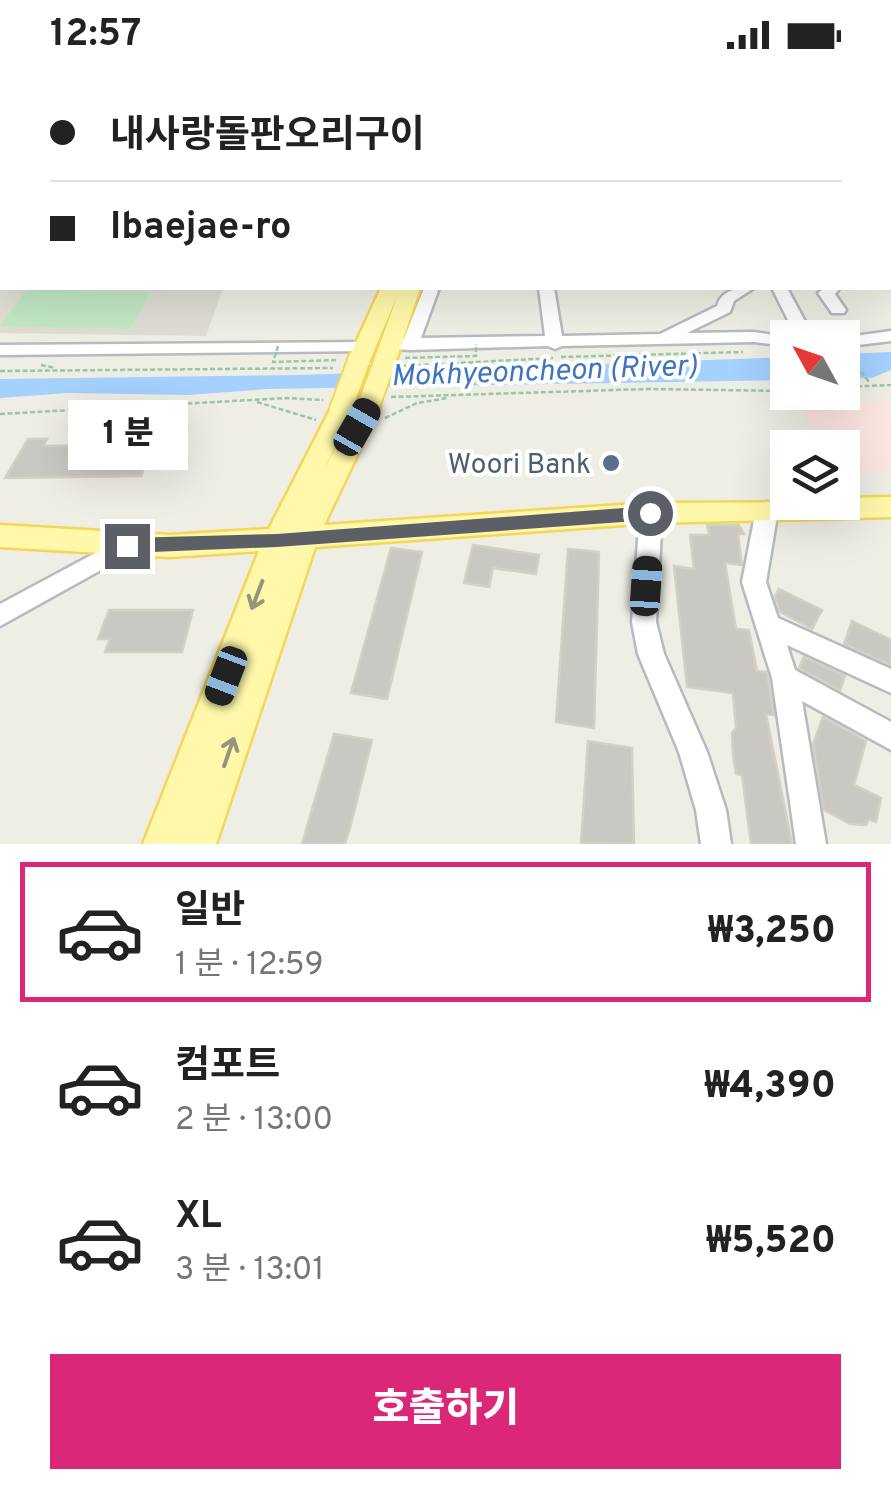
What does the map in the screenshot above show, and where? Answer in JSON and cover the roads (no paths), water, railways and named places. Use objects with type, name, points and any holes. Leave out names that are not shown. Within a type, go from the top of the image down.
[{"type":"main road","points":[[355,409],[362,354],[390,290]]},
{"type":"main road","points":[[162,844],[290,539],[355,409],[397,352],[410,290]]},
{"type":"main road","points":[[0,536],[127,546],[290,539],[650,513],[891,507]]},
{"type":"main road","points":[[196,844],[290,539]]},
{"type":"street","points":[[397,352],[430,290]]},
{"type":"street","points":[[546,290],[555,344]]},
{"type":"street","points":[[781,290],[797,320]]},
{"type":"street","points":[[830,290],[826,293],[838,310]]},
{"type":"street","points":[[660,340],[724,309],[721,293]]},
{"type":"street","points":[[860,342],[891,336]]},
{"type":"street","points":[[397,352],[660,340],[770,339]]},
{"type":"street","points":[[0,350],[362,354]]},
{"type":"street","points":[[767,510],[754,582],[784,678],[811,844]]},
{"type":"street","points":[[650,513],[644,622],[652,654],[693,752],[711,810],[716,844]]},
{"type":"street","points":[[0,616],[127,546]]},
{"type":"street","points":[[766,624],[891,681]]},
{"type":"street","points":[[784,678],[891,737]]},
{"type":"water","points":[[891,352],[891,370],[860,378],[860,353]]},
{"type":"water","name":"Mokhyeoncheon (River)","points":[[770,358],[770,380],[268,389],[188,395],[68,393],[0,398],[0,379],[300,375]]},
{"type":"place","name":"Woori Bank","points":[[611,463]]}]
